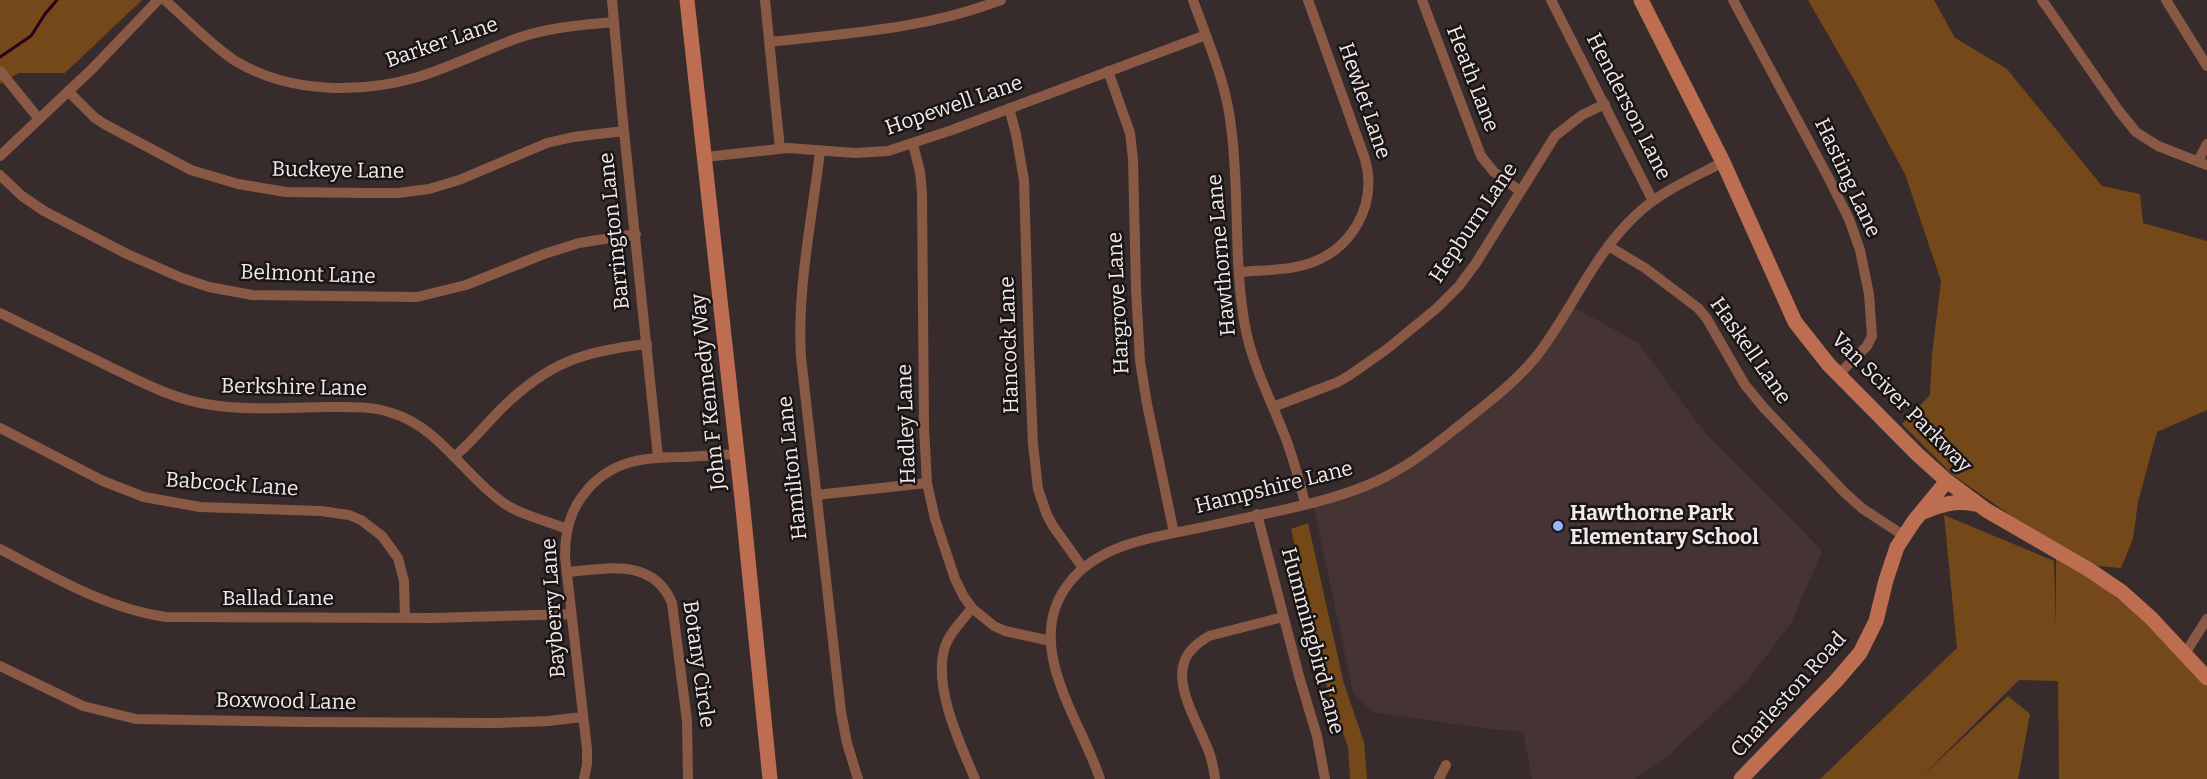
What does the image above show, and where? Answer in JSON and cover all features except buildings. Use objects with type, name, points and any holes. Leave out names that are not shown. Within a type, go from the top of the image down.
[{"type":"street","points":[[0,156],[158,0]]},
{"type":"street","name":"Barker Lane","points":[[165,0],[234,61],[273,79],[316,87],[346,87],[405,80],[531,34],[567,26],[613,22]]},
{"type":"street","name":"Barrington Lane","points":[[612,0],[658,457]]},
{"type":"street","name":"John F Kennedy Way","points":[[687,0],[770,779]]},
{"type":"street","points":[[765,0],[780,149]]},
{"type":"street","points":[[770,42],[908,27],[964,13],[1001,0]]},
{"type":"street","name":"Hawthorne Lane","points":[[1193,0],[1222,79],[1231,125],[1239,272],[1248,340],[1291,453],[1305,503]]},
{"type":"street","name":"Hewlet Lane","points":[[1239,272],[1283,270],[1317,261],[1346,240],[1366,208],[1370,183],[1365,159],[1308,0]]},
{"type":"street","name":"Heath Lane","points":[[1422,0],[1481,156],[1494,171],[1521,191]]},
{"type":"street","name":"Henderson Lane","points":[[1551,0],[1653,201]]},
{"type":"street","name":"Van Sciver Parkway","points":[[1641,0],[1723,162],[1795,322],[1838,375],[1947,481],[1977,504],[2108,582],[2136,603],[2207,678]]},
{"type":"street","name":"Hasting Lane","points":[[1733,0],[1826,172],[1849,219],[1860,250],[1869,294],[1872,336],[1867,346],[1838,375]]},
{"type":"street","points":[[2042,0],[2136,132],[2158,146],[2203,163],[2207,144]]},
{"type":"street","points":[[2166,0],[2207,66]]},
{"type":"street","name":"Hopewell Lane","points":[[705,157],[780,149],[871,153],[913,144],[1206,35]]},
{"type":"street","points":[[0,71],[39,119]]},
{"type":"street","name":"Hargrove Lane","points":[[1108,71],[1127,121],[1132,145],[1141,369],[1174,533]]},
{"type":"street","name":"Buckeye Lane","points":[[68,91],[95,118],[191,170],[238,184],[286,192],[398,193],[429,189],[459,180],[547,143],[573,136],[624,131]]},
{"type":"street","name":"Hepburn Lane","points":[[1273,407],[1338,382],[1375,359],[1449,298],[1468,275],[1499,228],[1555,136],[1573,121],[1605,104]]},
{"type":"street","name":"Hancock Lane","points":[[1009,108],[1024,180],[1029,351],[1037,482],[1047,515],[1083,568]]},
{"type":"street","name":"Hadley Lane","points":[[913,144],[922,192],[923,398],[927,483],[931,505],[950,567],[964,597],[972,608],[994,626],[1005,631],[1051,641]]},
{"type":"street","name":"Hamilton Lane","points":[[820,151],[799,318],[816,495],[841,712],[847,743],[858,779]]},
{"type":"street","name":"Hampshire Lane","points":[[1100,779],[1057,675],[1051,641],[1052,621],[1061,595],[1083,568],[1100,557],[1125,546],[1349,492],[1392,473],[1428,450],[1497,396],[1521,374],[1543,348],[1579,290],[1627,224],[1672,188],[1723,162]]},
{"type":"street","name":"Belmont Lane","points":[[0,176],[38,207],[127,254],[200,284],[223,291],[252,295],[417,297],[466,285],[544,254],[579,243],[636,234]]},
{"type":"street","name":"Haskell Lane","points":[[1610,247],[1645,268],[1698,308],[1711,326],[1744,385],[1764,408],[1845,493],[1863,509],[1903,536]]},
{"type":"street","name":"Berkshire Lane","points":[[0,314],[132,379],[179,397],[212,406],[346,407],[378,409],[406,418],[431,435],[506,506],[567,529]]},
{"type":"street","points":[[454,457],[511,400],[553,368],[588,353],[647,344]]},
{"type":"street","name":"Babcock Lane","points":[[0,428],[103,481],[144,497],[200,507],[328,511],[361,520],[382,536],[398,558],[404,581],[405,618]]},
{"type":"street","name":"Bayberry Lane","points":[[584,779],[587,764],[565,544],[574,507],[599,477],[622,464],[658,457],[736,454]]},
{"type":"street","name":"Charleston Road","points":[[1741,779],[1860,653],[1876,621],[1886,580],[1903,536],[1947,481]]},
{"type":"street","points":[[816,495],[927,483]]},
{"type":"street","points":[[1920,513],[1940,505],[1960,501],[1977,504]]},
{"type":"street","name":"Hummingbird Lane","points":[[1257,514],[1317,736],[1325,779]]},
{"type":"street","name":"Ballad Lane","points":[[0,549],[90,594],[120,606],[150,615],[182,619],[504,617],[571,614]]},
{"type":"street","name":"Botany Circle","points":[[567,572],[628,569],[651,575],[668,591],[672,603],[683,676],[689,742],[688,779]]},
{"type":"street","points":[[972,608],[948,639],[942,664],[949,711],[975,779]]},
{"type":"street","points":[[1215,779],[1210,754],[1189,705],[1182,682],[1184,660],[1200,642],[1209,636],[1283,617]]},
{"type":"street","points":[[2184,655],[2207,619]]},
{"type":"street","name":"Boxwood Lane","points":[[0,666],[83,706],[136,719],[496,723],[583,717]]},
{"type":"street","points":[[1439,779],[1446,765]]},
{"type":"shaded area","points":[[0,0],[142,0],[65,73],[19,73],[0,84]]},
{"type":"shaded area","points":[[1808,0],[1934,0],[1955,38],[2007,69],[2102,186],[2140,194],[2143,223],[2207,241],[2207,410],[2157,432],[2138,502],[2133,539],[2121,568],[2098,566],[2013,517],[1953,475],[1902,424],[1930,395],[1932,355],[1941,281],[1905,174]]},
{"type":"shaded area","name":"Hawthorne Park Elementary School","points":[[1570,305],[1638,343],[1701,428],[1822,551],[1791,623],[1747,681],[1669,755],[1635,779],[1532,779],[1523,732],[1372,712],[1353,692],[1313,502],[1385,477],[1509,385]]},
{"type":"shaded area","points":[[1944,515],[2054,561],[2056,627],[2056,550],[2190,656],[2207,685],[2207,779],[2059,779],[2058,681],[2019,680],[1920,778],[2008,696],[2030,714],[2018,779],[1820,779],[1957,648]]},
{"type":"shaded area","points":[[1308,523],[1344,684],[1364,742],[1367,779],[1350,779],[1348,747],[1327,689],[1291,529]]},
{"type":"waterway","points":[[0,57],[31,36],[57,0]]},
{"type":"place","name":"Hawthorne Park Elementary School","points":[[1558,526]]}]
